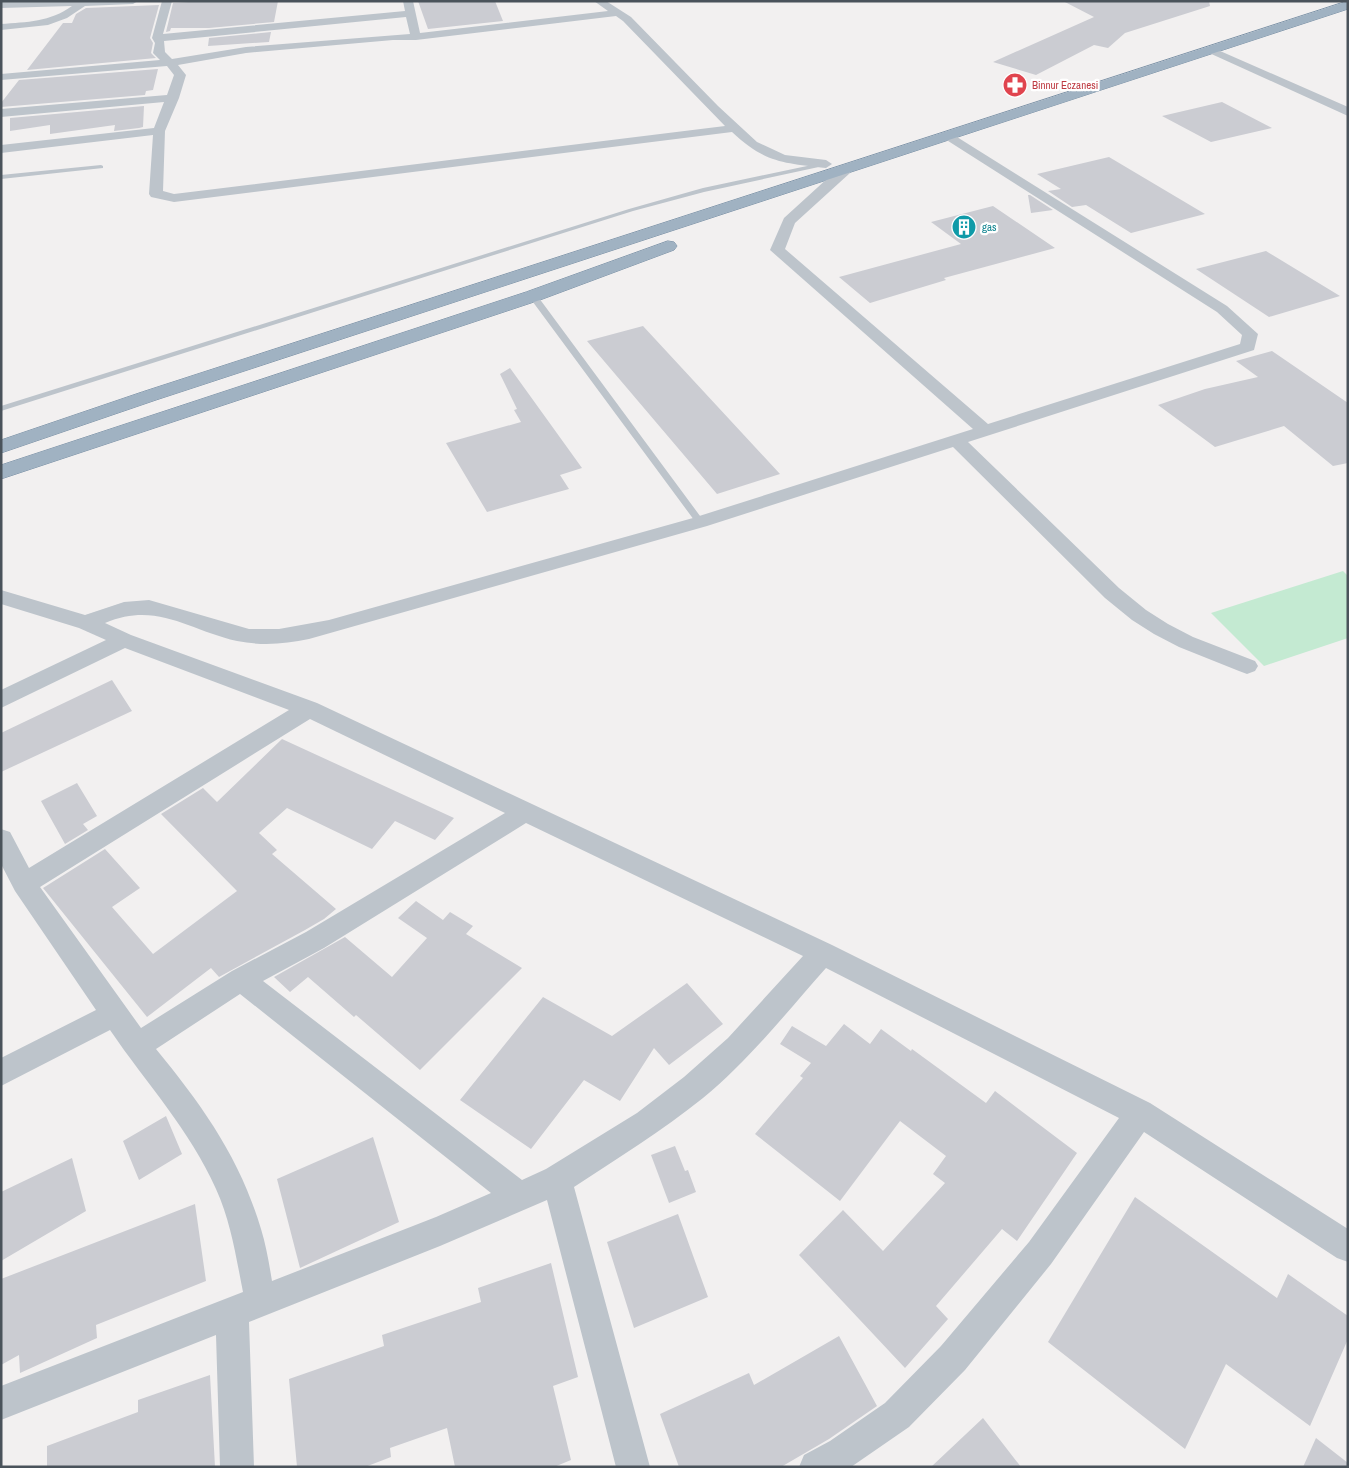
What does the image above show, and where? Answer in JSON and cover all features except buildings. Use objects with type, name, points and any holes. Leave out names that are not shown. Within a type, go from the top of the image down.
[{"type":"highway","points":[[1,447],[826,164],[1327,1]]},
{"type":"highway","points":[[1,429],[845,170],[1348,5]]},
{"type":"highway","points":[[1,472],[533,296],[737,220],[845,170]]},
{"type":"street","points":[[1,5],[133,1]]},
{"type":"street","points":[[408,1],[416,37]]},
{"type":"street","points":[[599,1],[627,19],[753,145],[782,160],[826,164]]},
{"type":"street","points":[[1,27],[51,23],[62,18],[83,2]]},
{"type":"street","points":[[156,38],[169,2]]},
{"type":"street","points":[[1,77],[168,63],[246,50],[394,37],[416,37],[618,13]]},
{"type":"street","points":[[156,38],[410,14]]},
{"type":"street","points":[[156,38],[160,43],[159,53],[168,63],[176,67],[180,75],[173,98],[159,131],[156,194],[174,198],[735,128]]},
{"type":"street","points":[[1211,50],[1348,112]]},
{"type":"street","points":[[1,113],[173,98]]},
{"type":"street","points":[[1,149],[159,131]]},
{"type":"street","points":[[86,624],[124,608],[139,606],[168,612],[248,636],[271,637],[297,634],[424,601],[700,522],[1248,347],[1250,334],[1222,309],[949,136]]},
{"type":"street","points":[[845,170],[789,221],[777,250],[986,431]]},
{"type":"street","points":[[956,440],[1112,593],[1139,615],[1186,642],[1247,666]]},
{"type":"street","points":[[1,597],[86,624],[309,709],[823,953],[1140,1113],[1348,1247]]},
{"type":"street","points":[[1,700],[124,640]]},
{"type":"street","points":[[24,884],[309,709]]},
{"type":"street","points":[[137,1046],[241,979],[315,940],[525,812]]},
{"type":"street","points":[[1,839],[24,884],[137,1046],[178,1098],[207,1140],[229,1182],[246,1229],[246,1307],[237,1467]]},
{"type":"street","points":[[1,1403],[440,1231],[556,1180],[647,1123],[694,1088],[738,1047],[823,953]]},
{"type":"street","points":[[241,979],[519,1196]]},
{"type":"street","points":[[1,1073],[115,1014]]},
{"type":"street","points":[[816,1467],[842,1453],[897,1415],[953,1358],[1040,1253],[1140,1113]]},
{"type":"street","points":[[556,1180],[633,1467]]},
{"type":"lane","points":[[1,409],[631,210],[703,190],[826,164]]},
{"type":"lane","points":[[1,177],[101,167]]},
{"type":"lane","points":[[533,296],[700,522]]},
{"type":"green space","points":[[1343,571],[1348,576],[1348,638],[1264,666],[1211,613]]},
{"type":"place","name":"Binnur Eczanesi","points":[[1015,85]]},
{"type":"place","name":"gas","points":[[964,227]]}]
